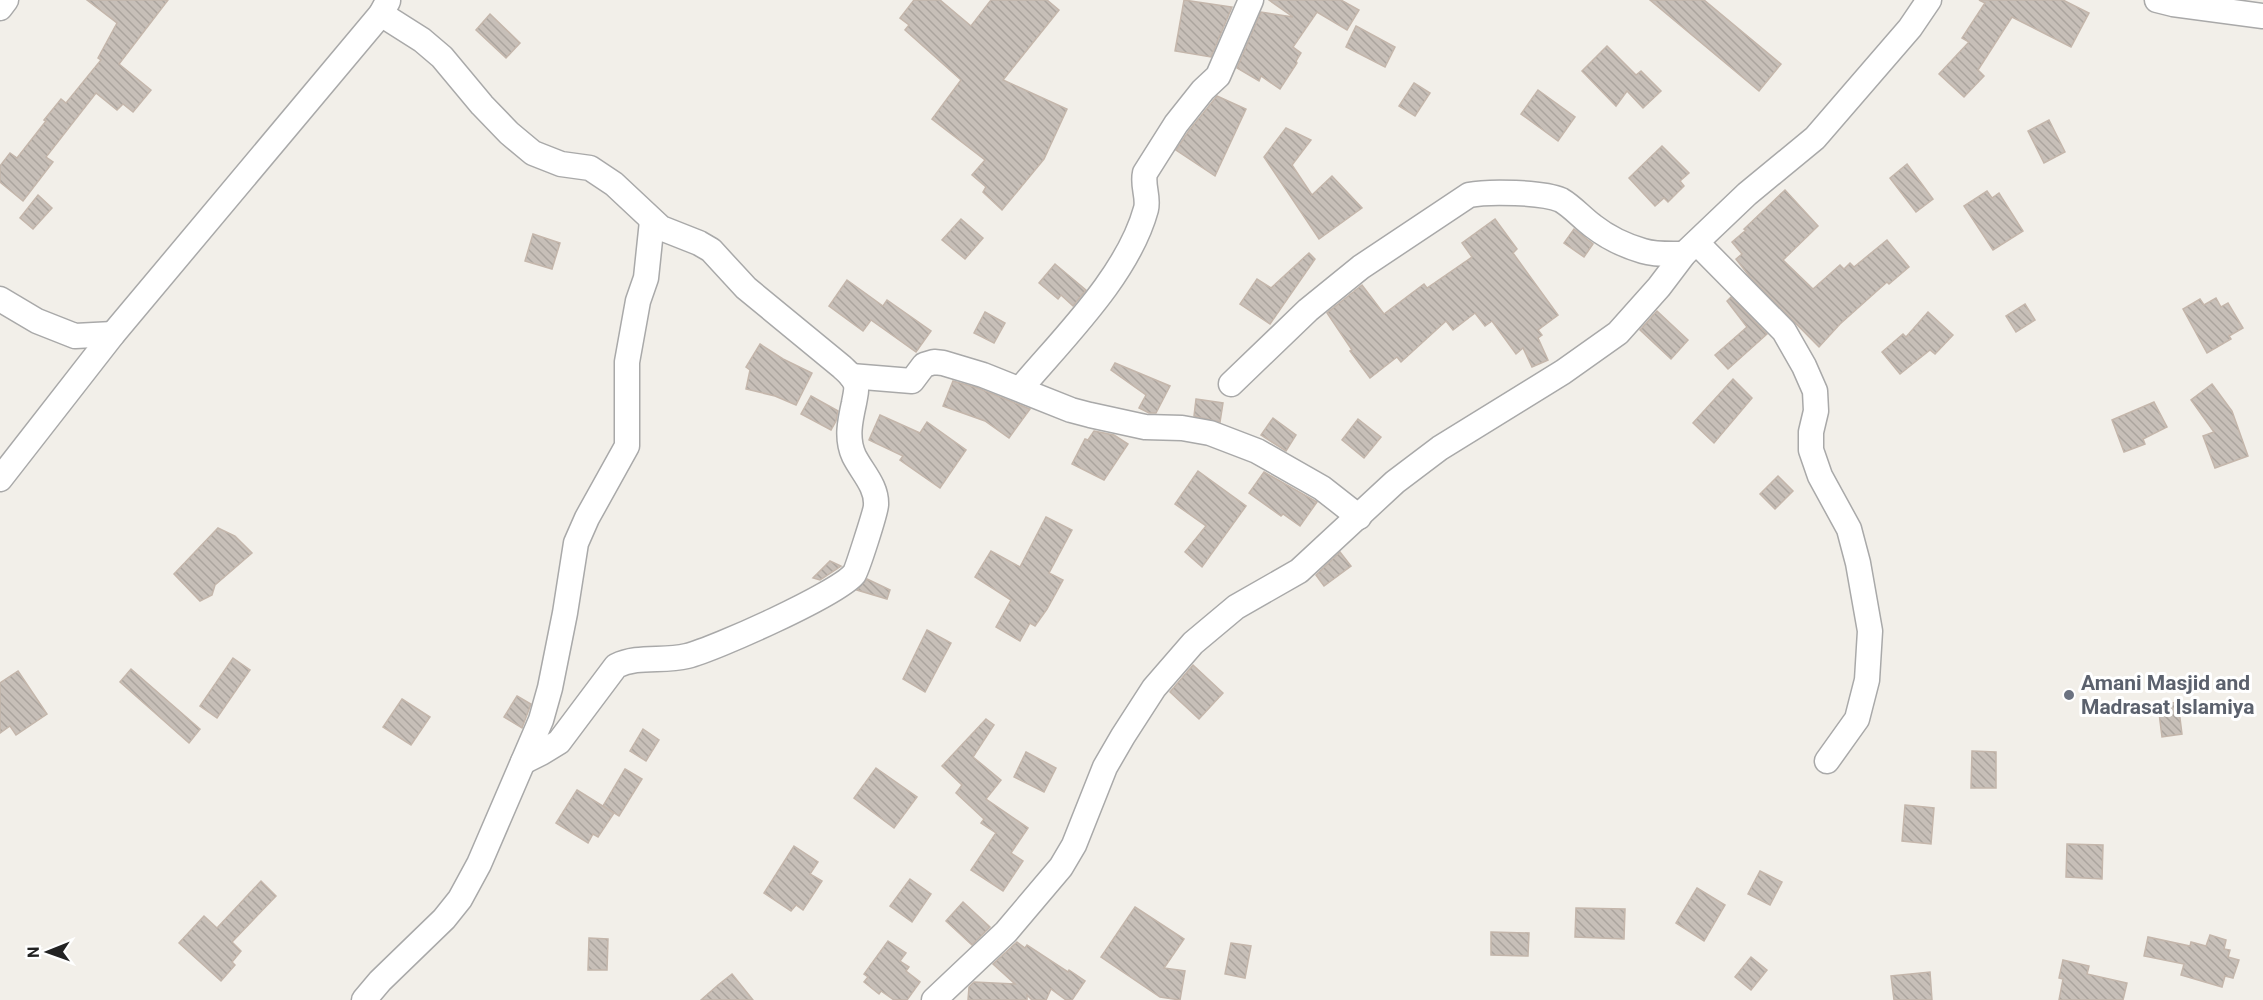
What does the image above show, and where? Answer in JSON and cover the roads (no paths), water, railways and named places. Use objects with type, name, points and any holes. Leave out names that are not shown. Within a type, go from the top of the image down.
[{"type":"street","points":[[0,8],[6,0]]},
{"type":"street","points":[[1021,388],[1086,311],[1124,260],[1145,211],[1146,198],[1143,182],[1145,173],[1183,115],[1203,90],[1218,76],[1251,0]]},
{"type":"street","points":[[934,1000],[1006,933],[1061,867],[1074,845],[1105,767],[1123,736],[1154,688],[1193,643],[1236,607],[1299,571],[1395,482],[1440,448],[1563,372],[1618,333],[1690,249],[1747,194],[1815,138],[1910,28],[1929,0]]},
{"type":"street","points":[[2157,0],[2263,16]]},
{"type":"street","points":[[0,479],[113,334],[385,7],[442,57],[482,105],[509,133],[533,153],[549,161],[590,168],[627,196],[661,228],[711,250],[746,288],[851,376],[856,385],[849,429],[850,445],[871,484],[877,507],[854,574],[841,585],[816,598],[687,656],[626,661],[616,666],[559,742],[523,762]]},
{"type":"street","points":[[1231,384],[1308,310],[1361,267],[1469,195],[1484,192],[1546,195],[1560,200],[1593,226],[1644,252],[1690,249],[1784,331],[1804,366],[1815,392],[1815,411],[1810,432],[1811,450],[1820,476],[1849,529],[1858,562],[1869,631],[1867,680],[1857,719],[1827,761]]},
{"type":"street","points":[[364,1000],[380,981],[444,919],[460,899],[479,864],[541,720],[550,687],[576,543],[587,518],[627,446],[627,362],[638,301],[646,278],[651,221]]},
{"type":"street","points":[[0,299],[37,321],[75,336],[113,334]]},
{"type":"street","points":[[851,376],[912,381],[924,365],[933,362],[944,363],[1021,388],[1071,410],[1145,427],[1182,428],[1210,433],[1234,441],[1322,488],[1359,517]]},
{"type":"place","name":"Amani Masjid and Madrasat Islamiya","points":[[2069,695]]}]
